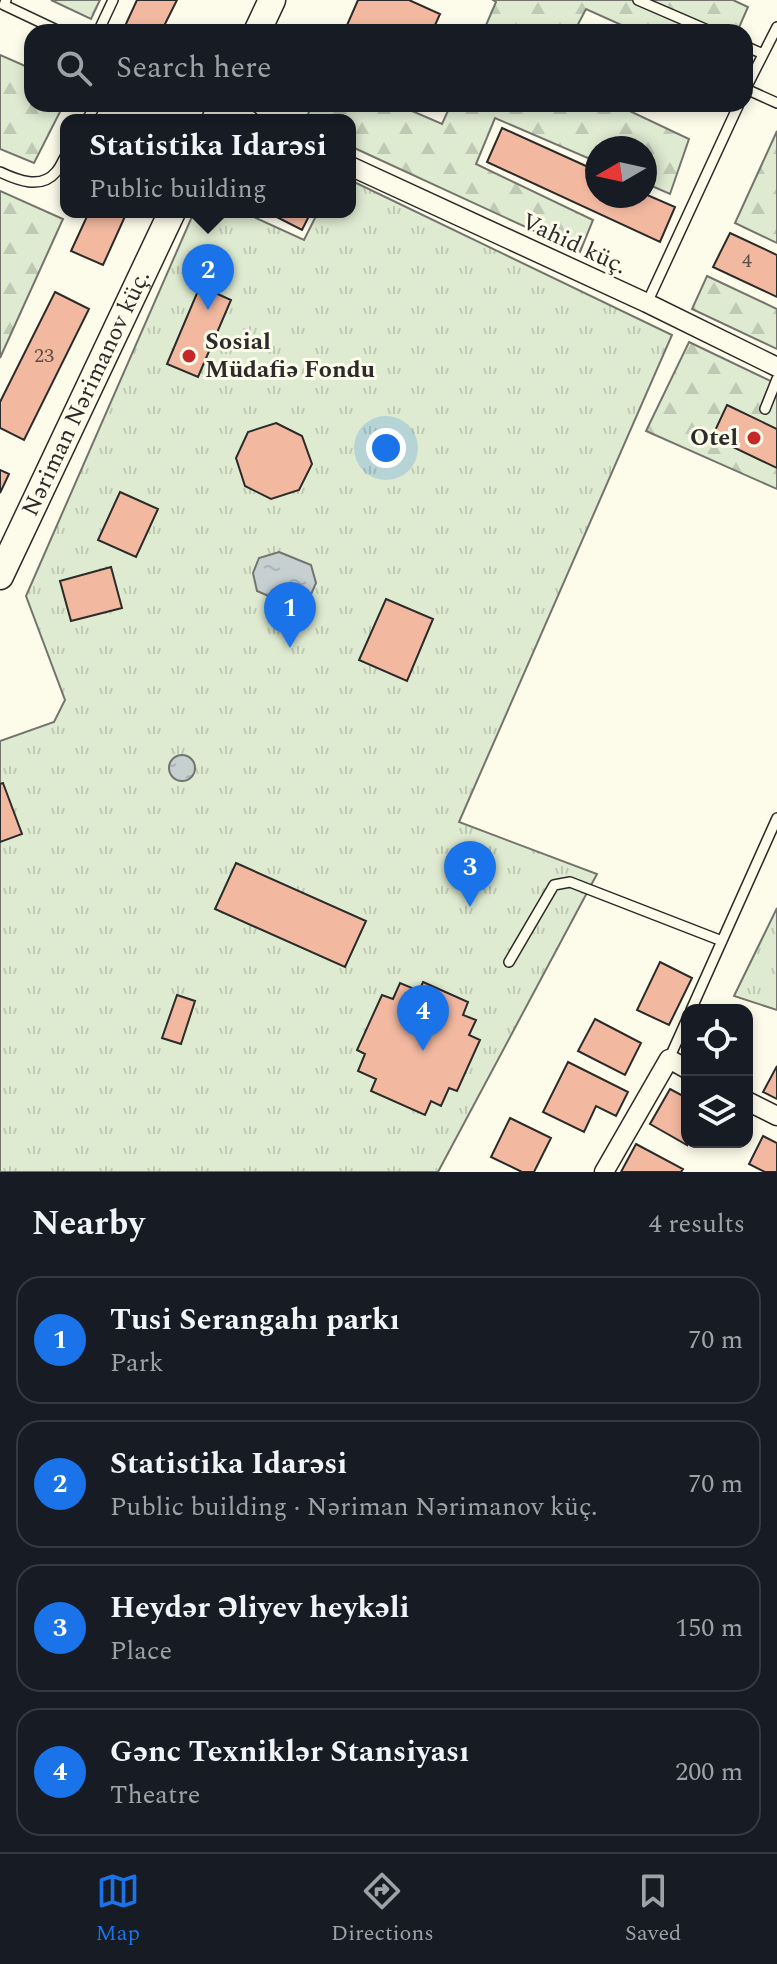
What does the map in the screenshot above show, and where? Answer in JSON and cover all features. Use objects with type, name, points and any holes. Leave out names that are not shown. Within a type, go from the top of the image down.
[{"type":"street","points":[[261,24],[272,0]]},
{"type":"street","name":"Vahid küç.","points":[[356,169],[647,303],[777,367]]},
{"type":"street","name":"Nəriman Nərimanov küç.","points":[[0,576],[169,218]]},
{"type":"street","points":[[604,1172],[669,1059],[681,1066]]},
{"type":"street","points":[[753,1104],[777,1116]]},
{"type":"lane","points":[[102,24],[113,0]]},
{"type":"lane","points":[[638,0],[694,24]]},
{"type":"lane","points":[[3,4],[44,24]]},
{"type":"lane","points":[[753,74],[777,27]]},
{"type":"lane","points":[[753,50],[763,54]]},
{"type":"lane","points":[[753,93],[777,103]]},
{"type":"lane","points":[[647,303],[735,112]]},
{"type":"lane","points":[[0,172],[21,182],[38,182],[54,175],[60,165]]},
{"type":"lane","points":[[765,409],[777,379]]},
{"type":"lane","points":[[694,1004],[777,818]]},
{"type":"lane","points":[[509,962],[554,885],[570,882],[722,941]]},
{"type":"lane","points":[[669,1059],[681,1032]]},
{"type":"green space","points":[[51,0],[100,0],[91,19]]},
{"type":"green space","points":[[493,0],[733,0],[748,7],[741,24],[619,24],[586,9],[578,24],[486,24],[496,2]]},
{"type":"green space","points":[[0,55],[24,66],[24,112],[60,112],[34,163],[0,149]]},
{"type":"green space","points":[[414,112],[442,124],[447,112],[632,112],[689,139],[670,194],[657,188],[657,136],[585,136],[585,157],[495,118],[476,164],[593,220],[580,252],[356,149],[356,114],[308,114]]},
{"type":"green space","points":[[777,131],[777,243],[735,223]]},
{"type":"green space","points":[[356,183],[672,335],[459,822],[597,874],[438,1172],[0,1172],[0,741],[54,722],[65,700],[26,596],[191,218],[256,218],[304,240],[315,218],[356,218]]},
{"type":"green space","points":[[0,191],[63,219],[0,358]]},
{"type":"green space","points":[[707,276],[777,309],[777,349],[692,309]]},
{"type":"green space","points":[[689,342],[777,384],[777,489],[646,431]]},
{"type":"green space","points":[[777,908],[777,1010],[734,996]]},
{"type":"water","points":[[279,552],[311,565],[316,583],[309,599],[291,606],[257,591],[253,573],[259,558]]},
{"type":"water","points":[[182,755],[191,759],[195,768],[191,777],[182,781],[173,777],[169,768],[173,759]]},
{"type":"building","points":[[137,0],[177,0],[165,24],[126,24]]},
{"type":"building","points":[[358,0],[409,0],[440,14],[436,24],[348,24]]},
{"type":"building","points":[[502,128],[585,166],[585,207],[487,162]]},
{"type":"building","points":[[657,199],[675,207],[660,242],[586,208],[657,208]]},
{"type":"building","points":[[86,218],[124,218],[103,265],[71,251]]},
{"type":"building","points":[[279,218],[308,218],[302,230]]},
{"type":"building","points":[[730,233],[777,255],[777,297],[713,267]]},
{"type":"building","points":[[200,286],[231,300],[198,377],[167,364]]},
{"type":"building","points":[[55,292],[89,309],[24,440],[0,428],[0,402]]},
{"type":"building","points":[[727,405],[777,429],[777,468],[712,437]]},
{"type":"building","points":[[276,423],[302,436],[312,464],[299,490],[271,499],[245,486],[236,458],[248,432]]},
{"type":"building","points":[[0,470],[9,474],[0,493]]},
{"type":"building","points":[[120,492],[158,509],[136,557],[98,540]]},
{"type":"building","points":[[111,567],[122,608],[71,621],[60,581]]},
{"type":"building","points":[[386,599],[433,619],[407,681],[359,660]]},
{"type":"building","points":[[3,783],[22,834],[0,842],[0,784]]},
{"type":"building","points":[[236,863],[366,921],[345,967],[215,909]]},
{"type":"building","points":[[660,962],[692,978],[669,1025],[637,1010]]},
{"type":"building","points":[[423,982],[468,1002],[463,1015],[476,1020],[469,1035],[480,1040],[457,1091],[449,1088],[441,1106],[431,1101],[425,1115],[371,1091],[376,1079],[358,1071],[365,1054],[357,1050],[382,995],[393,999],[400,983],[419,991]]},
{"type":"building","points":[[177,995],[195,1001],[181,1044],[162,1038]]},
{"type":"building","points":[[595,1019],[641,1043],[625,1075],[578,1051]]},
{"type":"building","points":[[568,1062],[628,1092],[616,1116],[596,1106],[584,1132],[543,1112]]},
{"type":"building","points":[[777,1066],[777,1099],[763,1092]]},
{"type":"building","points":[[670,1089],[681,1095],[681,1142],[650,1124]]},
{"type":"building","points":[[510,1118],[551,1138],[534,1172],[522,1172],[491,1157]]},
{"type":"building","points":[[763,1136],[777,1143],[777,1172],[765,1172],[749,1164]]},
{"type":"building","points":[[636,1144],[683,1169],[681,1172],[621,1172]]},
{"type":"place","name":"Statistika Idarəsi","points":[[208,310]]},
{"type":"place","name":"Sosial Müdafiə Fondu","points":[[189,356]]},
{"type":"place","name":"Otel","points":[[754,438]]},
{"type":"place","name":"Tusi Serangahı parkı","points":[[290,648]]},
{"type":"place","name":"Heydər Əliyev heykəli","points":[[470,907]]},
{"type":"place","name":"Gənc Texniklər Stansiyası","points":[[423,1051]]}]
